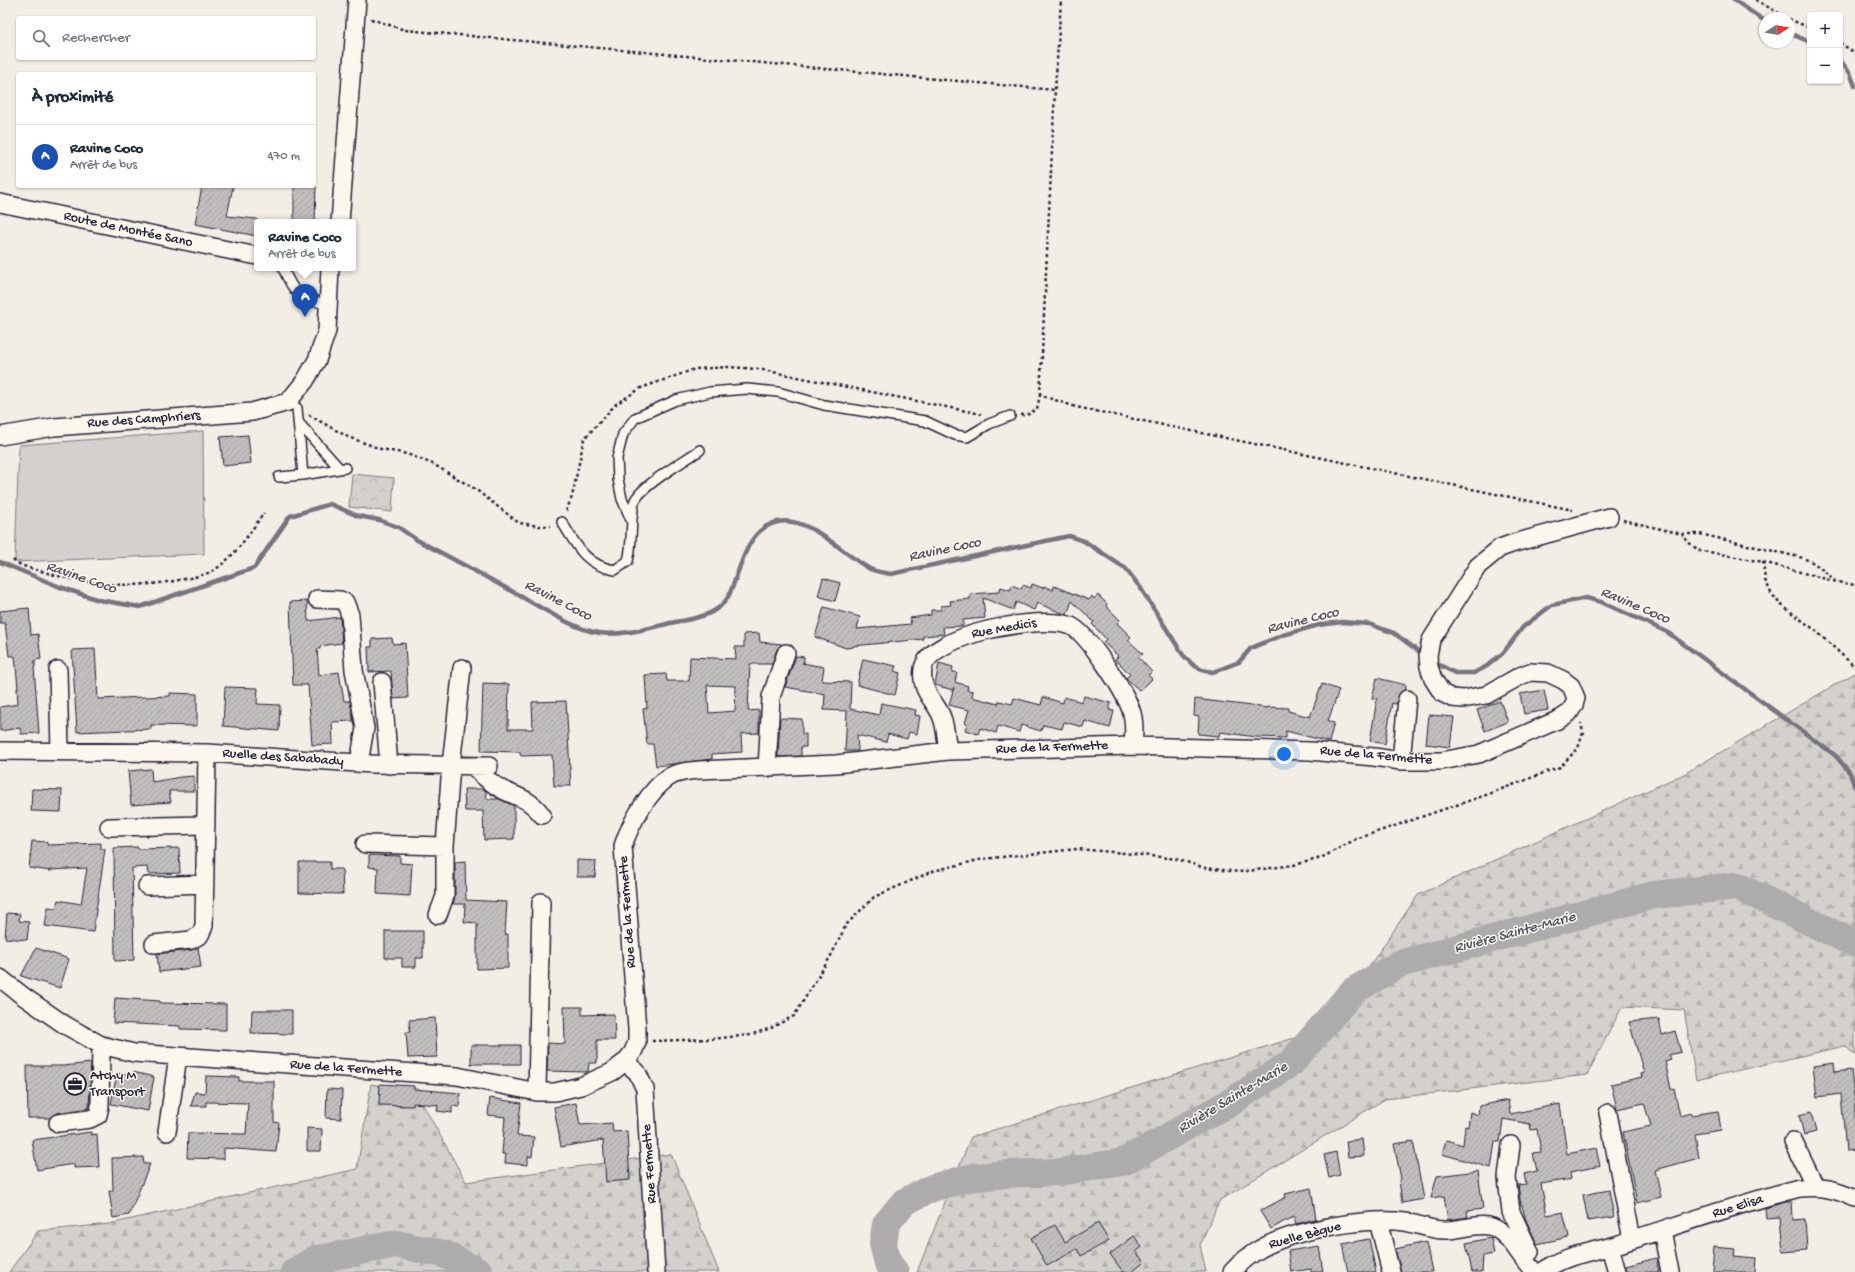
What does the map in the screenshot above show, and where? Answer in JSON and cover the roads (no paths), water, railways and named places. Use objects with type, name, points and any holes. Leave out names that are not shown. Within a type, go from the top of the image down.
[{"type":"street","points":[[340,219],[357,7]]},
{"type":"street","name":"Route de Montée Sano","points":[[0,203],[254,255]]},
{"type":"street","points":[[293,405],[317,360],[327,331],[330,271]]},
{"type":"street","name":"Rue des Camphriers","points":[[0,436],[54,427],[252,412],[293,405]]},
{"type":"street","name":"Rue de la Fermette","points":[[0,978],[65,1025],[101,1045],[134,1053],[458,1076],[537,1092],[555,1092],[581,1086],[612,1072],[625,1062],[634,1052],[637,1042],[624,846],[627,832],[647,800],[657,787],[670,776],[683,772],[699,770],[836,764],[948,751],[1133,746],[1310,751],[1401,761],[1441,761],[1479,754],[1560,719],[1569,713],[1574,706],[1576,698],[1571,686],[1563,680],[1548,673],[1530,672],[1486,695],[1463,699],[1452,698],[1442,693],[1432,679],[1429,661],[1431,640],[1478,566],[1487,557],[1500,548],[1609,517]]},
{"type":"street","name":"Ruelle des Sababady","points":[[317,599],[340,600],[345,602],[350,616],[354,670],[365,728],[359,764]]},
{"type":"street","name":"Rue Medicis","points":[[948,751],[942,717],[922,684],[923,668],[926,658],[965,637],[993,629],[1042,622],[1062,623],[1072,627],[1083,634],[1091,644],[1125,697],[1131,710],[1134,723],[1133,746]]},
{"type":"street","points":[[767,768],[771,697],[786,653]]},
{"type":"street","points":[[438,915],[445,896],[444,846],[462,668]]},
{"type":"street","points":[[58,670],[60,751]]},
{"type":"street","points":[[382,682],[389,764]]},
{"type":"street","points":[[1401,761],[1407,699]]},
{"type":"street","name":"Ruelle des Sababady","points":[[0,752],[60,751],[207,753],[359,764],[481,766],[490,782],[525,799],[534,805],[542,815]]},
{"type":"street","name":"Ruelle des Sababady","points":[[154,944],[191,940],[200,935],[204,926],[207,753]]},
{"type":"street","points":[[109,827],[206,824]]},
{"type":"street","points":[[365,844],[444,846]]},
{"type":"street","points":[[147,886],[205,884]]},
{"type":"street","points":[[537,1092],[541,902]]},
{"type":"street","points":[[58,1123],[90,1119],[98,1115],[100,1106],[101,1045]]},
{"type":"street","points":[[167,1132],[178,1056]]},
{"type":"street","name":"Rue Fermette","points":[[625,1062],[637,1072],[645,1089],[656,1272]]},
{"type":"street","points":[[1608,1113],[1632,1240]]},
{"type":"street","points":[[1793,1141],[1815,1186]]},
{"type":"street","points":[[1511,1145],[1507,1178],[1511,1212],[1531,1255],[1536,1272]]},
{"type":"street","name":"Rue Elisa","points":[[1542,1272],[1549,1266],[1567,1258],[1610,1247],[1784,1192],[1815,1186],[1836,1190],[1855,1198]]},
{"type":"street","points":[[1378,1221],[1391,1272]]},
{"type":"street","name":"Ruelle Bègue","points":[[1237,1270],[1259,1249],[1278,1240],[1358,1222],[1378,1221],[1406,1222],[1444,1230],[1489,1226],[1501,1232],[1512,1242],[1525,1263],[1536,1272]]},
{"type":"street","points":[[1662,1230],[1670,1272]]},
{"type":"street","points":[[1610,1247],[1617,1272]]},
{"type":"lane","points":[[284,271],[290,284],[298,294],[307,299],[329,305]]},
{"type":"lane","points":[[632,522],[622,499],[618,479],[617,458],[623,434],[635,418],[676,400],[710,392],[747,389],[778,392],[824,405],[925,421],[955,434],[967,437],[989,424],[1010,416]]},
{"type":"lane","points":[[293,405],[298,422],[303,475]]},
{"type":"lane","points":[[279,477],[342,469],[298,422]]},
{"type":"lane","points":[[562,522],[576,546],[588,558],[602,568],[615,570],[628,561],[632,546],[634,502],[642,490],[700,450]]},
{"type":"waterway","points":[[1734,0],[1759,17]]},
{"type":"waterway","points":[[1795,36],[1807,41]]},
{"type":"waterway","points":[[1843,64],[1850,73],[1855,86]]},
{"type":"waterway","name":"Ravine Coco","points":[[0,562],[60,587],[99,600],[140,607],[254,568],[290,516],[330,504],[358,516],[379,520],[398,527],[417,540],[569,623],[586,630],[613,634],[697,618],[718,608],[728,597],[745,553],[751,542],[758,533],[767,526],[778,522],[790,521],[814,530],[870,569],[891,574],[1069,536],[1084,541],[1125,568],[1140,587],[1183,655],[1192,664],[1202,670],[1213,672],[1239,662],[1251,648],[1283,635],[1319,625],[1342,622],[1369,624],[1394,633],[1425,656]]},
{"type":"waterway","name":"Ravine Coco","points":[[1432,661],[1455,673],[1474,673],[1487,666],[1503,653],[1523,627],[1552,605],[1586,598],[1601,602],[1667,632],[1836,756],[1850,773],[1855,787]]},
{"type":"waterway","name":"Rivière Sainte-Marie","points":[[895,1272],[888,1263],[883,1244],[886,1224],[904,1202],[932,1188],[969,1178],[1006,1174],[1059,1172],[1123,1162],[1234,1100],[1291,1063],[1353,991],[1399,964],[1654,895],[1737,886],[1855,944]]},
{"type":"waterway","name":"Rivière Sainte-Marie","points":[[294,1272],[314,1260],[396,1244],[444,1254],[479,1272]]},
{"type":"place","name":"Ravine Coco","points":[[305,317]]},
{"type":"place","name":"Atchy M Transport","points":[[75,1084]]}]
